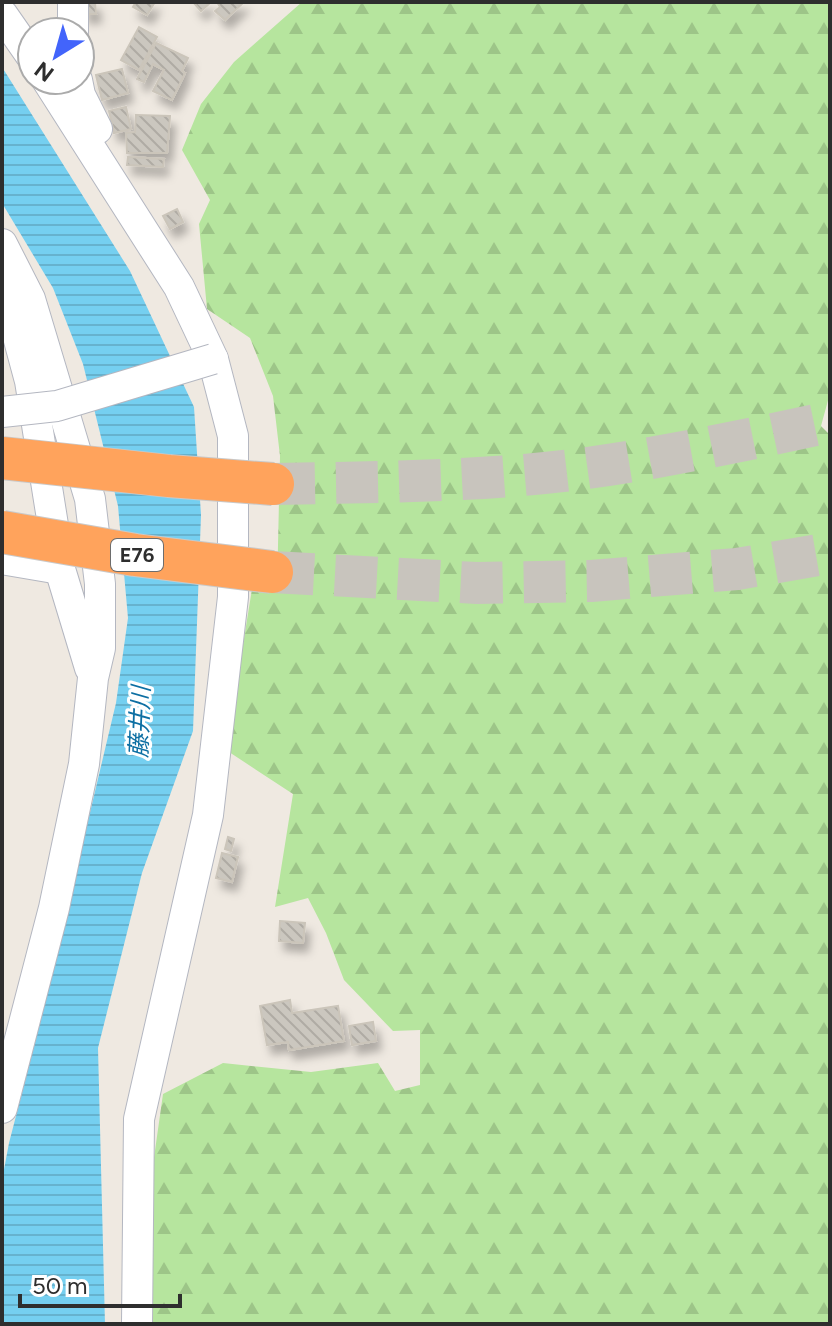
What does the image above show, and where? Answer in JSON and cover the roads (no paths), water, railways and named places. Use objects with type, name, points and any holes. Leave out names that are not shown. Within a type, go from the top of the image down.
[{"type":"highway","points":[[2,448],[169,476]]},
{"type":"highway","points":[[2,458],[273,484]]},
{"type":"highway","name":"E76","points":[[2,532],[135,555],[272,572]]},
{"type":"street","points":[[2,14],[16,34]]},
{"type":"street","points":[[57,96],[179,287]]},
{"type":"street","points":[[81,96],[213,359],[233,436],[233,597],[208,815],[139,1119],[137,1324]]},
{"type":"street","points":[[2,244],[30,299],[90,499],[100,584],[100,648],[93,678],[84,764],[54,908],[2,1108]]},
{"type":"street","points":[[2,277],[30,381],[60,569],[93,678]]},
{"type":"street","points":[[2,412],[57,406],[213,359]]},
{"type":"street","points":[[2,559],[60,569]]},
{"type":"water","name":"藤井川","points":[[2,67],[16,89],[16,96],[20,96],[130,271],[194,407],[201,515],[193,731],[142,873],[98,1048],[105,1324],[2,1324],[2,1180],[116,703],[128,618],[118,506],[83,364],[53,288],[2,203]]},
{"type":"tunnel","points":[[273,484],[460,479],[572,470],[669,455],[830,422]]},
{"type":"tunnel","points":[[272,572],[477,583],[591,581],[737,569],[830,553]]}]
